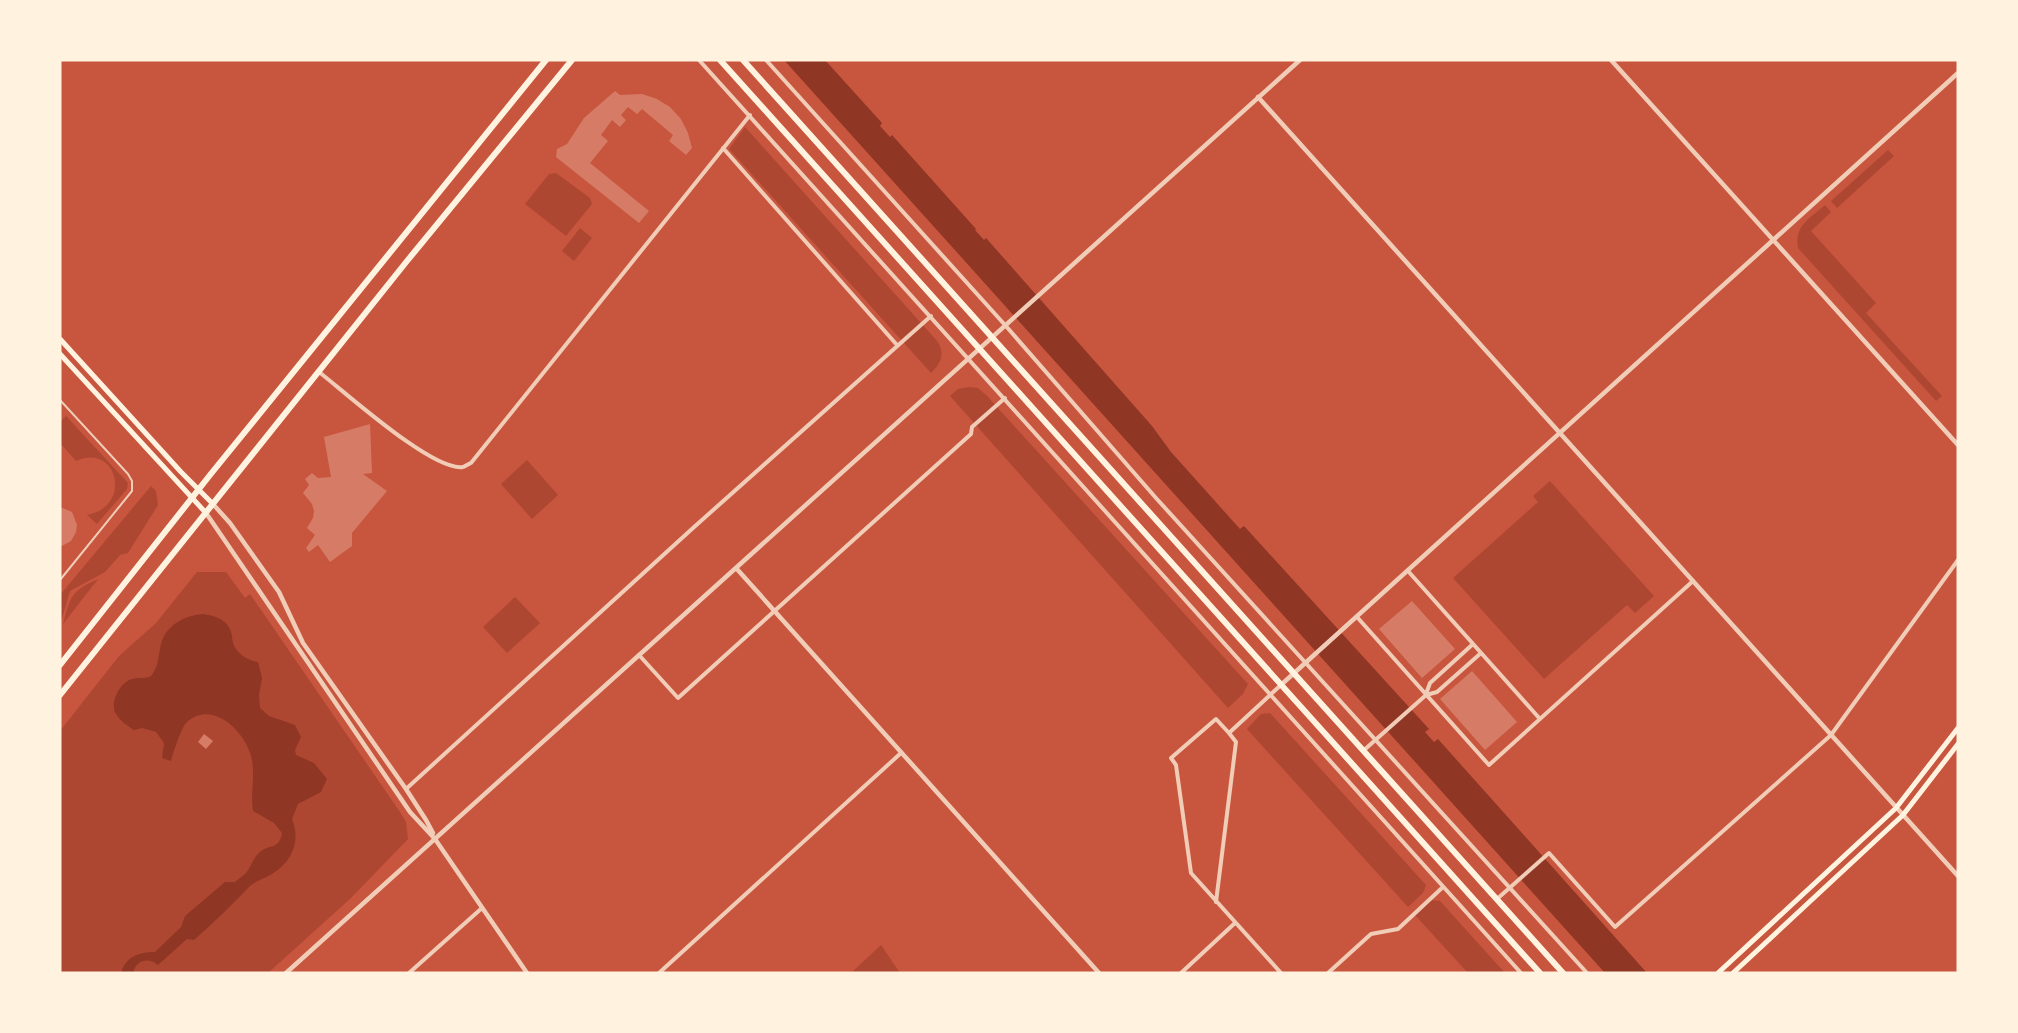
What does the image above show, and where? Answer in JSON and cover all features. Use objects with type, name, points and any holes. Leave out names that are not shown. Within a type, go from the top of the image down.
[{"type":"main road","points":[[60,665],[546,60]]},
{"type":"main road","points":[[60,695],[414,252],[572,60]]},
{"type":"main road","points":[[720,60],[1540,973]]},
{"type":"main road","points":[[743,60],[1563,973]]},
{"type":"main road","points":[[60,339],[212,503]]},
{"type":"main road","points":[[60,354],[206,513]]},
{"type":"main road","points":[[1718,973],[1896,808],[1958,728]]},
{"type":"main road","points":[[1733,973],[1903,815],[1958,744]]},
{"type":"street","points":[[699,60],[1521,973]]},
{"type":"street","points":[[766,60],[1005,325],[1156,498],[1587,973]]},
{"type":"street","points":[[286,973],[1300,60]]},
{"type":"street","points":[[1611,60],[1958,445]]},
{"type":"street","points":[[1228,734],[1958,73]]},
{"type":"street","points":[[1258,97],[1958,876]]},
{"type":"street","points":[[320,372],[418,450],[454,466],[464,467],[471,463],[750,115]]},
{"type":"street","points":[[723,148],[897,345]]},
{"type":"street","points":[[405,789],[931,316]]},
{"type":"street","points":[[639,655],[678,698],[971,434],[972,428],[1005,398]]},
{"type":"street","points":[[212,503],[230,523],[279,592],[303,644],[405,789],[435,838],[527,973]]},
{"type":"street","points":[[206,513],[410,812],[435,838]]},
{"type":"street","points":[[1496,900],[1549,853],[1615,927],[1831,735],[1958,560]]},
{"type":"street","points":[[736,568],[1099,973]]},
{"type":"street","points":[[1408,571],[1540,719]]},
{"type":"street","points":[[1357,617],[1489,765],[1693,581]]},
{"type":"street","points":[[1426,695],[1430,683],[1473,644]]},
{"type":"street","points":[[1363,751],[1426,695],[1437,693],[1481,653]]},
{"type":"street","points":[[1216,902],[1236,742],[1216,719],[1171,758],[1176,765],[1191,873],[1216,902],[1281,973]]},
{"type":"street","points":[[658,973],[901,753]]},
{"type":"street","points":[[1328,973],[1371,934],[1398,928],[1443,887]]},
{"type":"street","points":[[409,973],[482,908]]},
{"type":"street","points":[[1181,973],[1236,923]]},
{"type":"lane","points":[[60,400],[132,481],[132,491],[60,580]]},
{"type":"shaded area","points":[[784,60],[825,60],[882,123],[880,126],[890,137],[892,135],[984,240],[986,238],[1240,529],[1244,526],[1429,729],[1425,732],[1434,742],[1438,739],[1647,973],[1605,973]]},
{"type":"shaded area","points":[[745,127],[938,342],[941,359],[931,373],[729,149]]},
{"type":"shaded area","points":[[1888,150],[1894,156],[1837,208],[1831,201]]},
{"type":"shaded area","points":[[556,173],[590,198],[592,204],[566,236],[525,204],[549,174]]},
{"type":"shaded area","points":[[1825,205],[1831,212],[1811,231],[1876,303],[1866,313],[1942,396],[1936,401],[1798,248],[1797,240],[1801,228]]},
{"type":"shaded area","points":[[580,228],[592,238],[574,261],[562,251]]},
{"type":"shaded area","points":[[978,388],[987,396],[1248,684],[1243,694],[1228,708],[950,396],[958,389]]},
{"type":"shaded area","points":[[66,416],[128,483],[127,489],[97,524],[87,515],[101,510],[111,501],[115,489],[114,478],[110,468],[102,460],[90,458],[76,461],[60,443],[60,422]]},
{"type":"shaded area","points":[[527,460],[558,495],[532,519],[501,484]]},
{"type":"shaded area","points":[[1550,481],[1654,596],[1635,613],[1627,605],[1544,679],[1453,578],[1538,502],[1533,496]]},
{"type":"shaded area","points":[[151,486],[156,491],[158,505],[128,553],[120,555],[105,572],[70,591],[60,625],[60,595]]},
{"type":"shaded area","points":[[197,572],[226,572],[245,598],[250,594],[400,812],[406,822],[408,839],[351,898],[268,973],[60,973],[60,731],[119,656],[156,623]]},
{"type":"shaded area","points":[[98,579],[63,624],[73,596],[82,587]]},
{"type":"shaded area","points":[[515,597],[540,623],[507,653],[483,627]]},
{"type":"shaded area","points":[[202,614],[214,616],[225,622],[231,631],[237,650],[246,658],[258,662],[262,678],[259,695],[260,708],[269,716],[295,725],[301,737],[295,750],[296,755],[314,763],[327,779],[321,792],[298,804],[292,819],[295,827],[293,850],[279,869],[250,886],[194,940],[187,939],[158,965],[150,961],[143,961],[137,965],[133,973],[121,973],[129,959],[143,953],[155,952],[181,927],[185,916],[225,882],[235,882],[245,874],[257,855],[276,845],[281,839],[282,833],[274,823],[253,811],[251,756],[241,736],[234,728],[216,716],[206,714],[196,716],[186,723],[171,761],[162,758],[164,743],[156,732],[142,728],[134,730],[120,719],[114,709],[115,699],[123,684],[132,679],[149,677],[154,672],[163,637],[171,627],[182,619]]},
{"type":"shaded area","points":[[1270,713],[1426,885],[1423,893],[1408,907],[1247,729],[1261,714]]},
{"type":"shaded area","points":[[1430,900],[1440,901],[1505,973],[1468,973],[1414,914]]},
{"type":"shaded area","points":[[881,945],[900,973],[851,973]]},
{"type":"building","points":[[615,91],[620,95],[642,94],[670,107],[681,119],[692,148],[686,155],[669,141],[673,135],[642,109],[637,114],[628,107],[621,115],[626,120],[620,127],[612,120],[601,135],[608,141],[590,163],[649,211],[639,223],[556,157],[557,149],[567,144],[584,118]]},
{"type":"building","points":[[370,424],[372,473],[363,474],[387,491],[352,533],[352,546],[330,562],[318,545],[309,552],[306,548],[315,535],[307,528],[314,511],[312,504],[303,493],[309,485],[305,479],[312,473],[318,478],[331,477],[324,437]]},
{"type":"building","points":[[60,507],[72,512],[77,525],[71,541],[62,546],[60,544]]},
{"type":"building","points":[[1412,601],[1455,649],[1422,678],[1379,629]]},
{"type":"building","points":[[1472,671],[1517,722],[1485,750],[1440,699]]},
{"type":"building","points":[[204,734],[213,741],[206,749],[198,742]]}]
